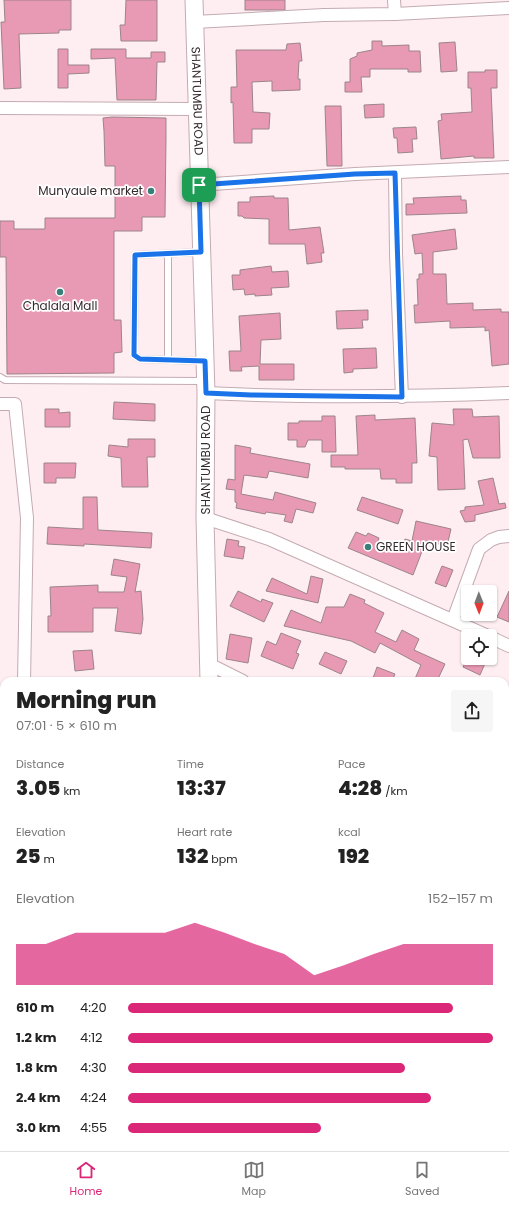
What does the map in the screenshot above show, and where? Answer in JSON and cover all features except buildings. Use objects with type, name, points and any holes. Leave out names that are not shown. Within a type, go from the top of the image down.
[{"type":"street","name":"SHANTUMBU ROAD","points":[[194,0],[196,109],[206,387],[205,518],[209,673]]},
{"type":"street","points":[[394,0],[395,14]]},
{"type":"street","points":[[194,22],[324,15],[395,14],[509,8]]},
{"type":"street","points":[[0,108],[196,109]]},
{"type":"street","points":[[199,185],[355,174],[509,167]]},
{"type":"street","points":[[395,173],[402,397]]},
{"type":"street","points":[[206,387],[251,395],[402,397],[509,393]]},
{"type":"street","points":[[0,404],[15,404],[27,518],[24,677]]},
{"type":"street","points":[[205,518],[269,539],[473,629]]},
{"type":"street","points":[[453,620],[479,549],[491,540],[509,536]]},
{"type":"street","points":[[497,640],[509,646]]},
{"type":"street","points":[[209,673],[226,677]]},
{"type":"lane","points":[[201,252],[135,255],[134,355],[140,359],[205,361]]},
{"type":"lane","points":[[168,254],[168,360]]},
{"type":"lane","points":[[0,377],[5,380],[206,387]]},
{"type":"place","name":"Munyaule market","points":[[151,191]]},
{"type":"place","name":"Chalala Mall","points":[[60,292]]},
{"type":"place","name":"GREEN HOUSE","points":[[368,547]]},
{"type":"route","points":[[395,173],[396,254],[402,397],[206,393],[205,361],[136,358],[134,355],[135,255],[201,252],[199,185],[247,180],[300,179],[355,174],[395,173]]}]
